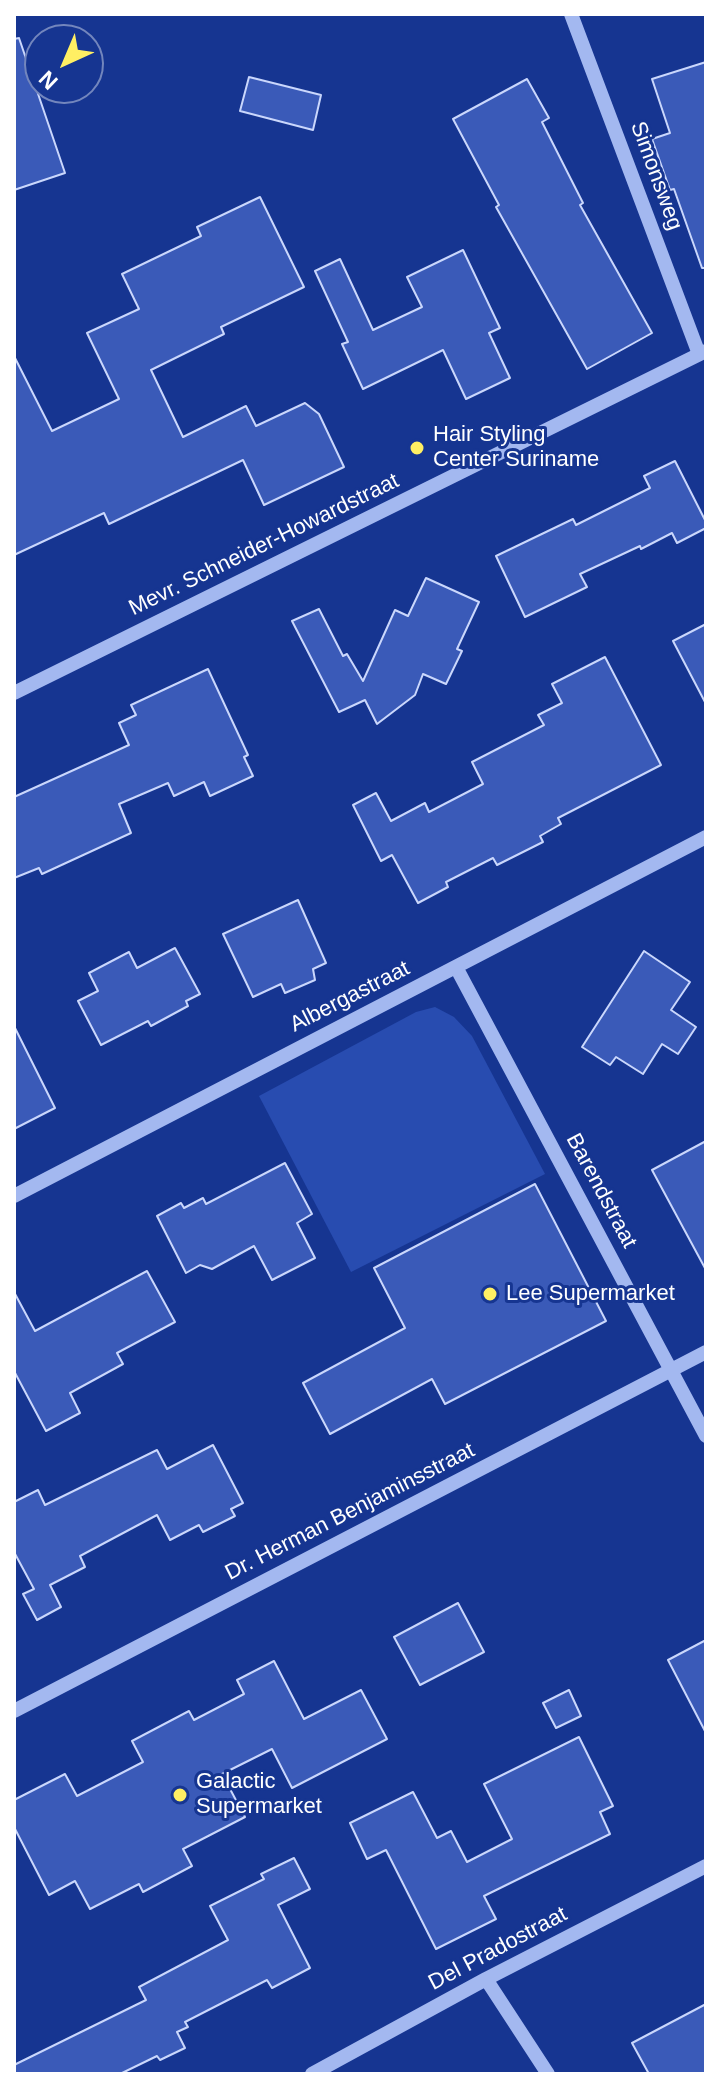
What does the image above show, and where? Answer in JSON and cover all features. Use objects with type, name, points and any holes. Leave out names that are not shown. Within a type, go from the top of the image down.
[{"type":"street","name":"Simonsweg","points":[[571,14],[702,353]]},
{"type":"street","name":"Mevr. Schneider-Howardstraat","points":[[14,693],[702,353]]},
{"type":"street","name":"Albergastraat","points":[[14,1196],[706,837]]},
{"type":"street","name":"Barendstraat","points":[[456,967],[706,1436]]},
{"type":"street","name":"Dr. Herman Benjaminsstraat","points":[[14,1711],[706,1352]]},
{"type":"street","name":"Del Pradostraat","points":[[312,2074],[486,1979],[706,1866]]},
{"type":"street","points":[[486,1979],[548,2074]]},
{"type":"shaded area","points":[[435,1007],[454,1017],[472,1036],[545,1174],[351,1272],[259,1096],[416,1012]]},
{"type":"building","points":[[19,38],[24,53],[24,104],[41,104],[65,173],[14,190],[14,39]]},
{"type":"building","points":[[706,62],[706,268],[702,268],[674,189],[670,190],[652,139],[670,133],[652,79]]},
{"type":"building","points":[[249,77],[321,95],[313,130],[240,111]]},
{"type":"building","points":[[527,79],[549,118],[542,122],[583,203],[580,205],[652,333],[587,369],[496,207],[499,205],[453,119]]},
{"type":"building","points":[[260,197],[304,287],[221,327],[224,334],[151,370],[183,437],[246,406],[256,426],[305,403],[319,414],[344,467],[264,505],[243,460],[109,524],[104,513],[14,555],[14,356],[52,431],[119,399],[87,333],[139,309],[122,274],[201,236],[197,227]]},
{"type":"building","points":[[463,250],[500,328],[489,333],[510,378],[466,399],[443,350],[363,389],[342,344],[348,342],[315,271],[340,259],[373,330],[422,307],[407,277]]},
{"type":"building","points":[[675,461],[706,522],[706,528],[677,543],[672,533],[580,574],[587,587],[525,617],[496,556],[573,519],[576,525],[650,488],[644,476]]},
{"type":"building","points":[[426,578],[479,602],[457,649],[462,651],[446,684],[423,674],[415,695],[377,724],[365,700],[339,712],[292,621],[319,609],[343,656],[347,654],[363,681],[395,610],[408,616]]},
{"type":"building","points":[[706,624],[706,704],[673,641]]},
{"type":"building","points":[[605,657],[661,765],[558,818],[561,824],[540,836],[543,842],[497,865],[493,858],[446,882],[448,887],[418,903],[392,855],[381,861],[353,805],[376,793],[391,821],[425,803],[429,812],[483,784],[472,762],[544,725],[538,715],[562,703],[552,684]]},
{"type":"building","points":[[208,669],[248,755],[244,757],[253,776],[210,796],[204,782],[174,796],[168,783],[119,804],[131,833],[42,874],[39,868],[14,878],[14,797],[129,745],[119,723],[136,715],[131,705]]},
{"type":"building","points":[[298,900],[326,963],[313,969],[315,980],[285,993],[281,984],[253,997],[223,934]]},
{"type":"building","points":[[175,948],[200,994],[186,1001],[188,1006],[151,1026],[148,1021],[101,1045],[78,1001],[98,991],[89,973],[129,952],[137,968]]},
{"type":"building","points":[[644,951],[690,982],[671,1010],[696,1027],[678,1054],[662,1044],[643,1074],[616,1057],[610,1065],[582,1047]]},
{"type":"building","points":[[14,1026],[55,1108],[14,1129]]},
{"type":"building","points":[[706,1141],[706,1270],[652,1170]]},
{"type":"building","points":[[285,1163],[312,1214],[297,1223],[315,1258],[272,1280],[254,1246],[212,1269],[200,1265],[186,1273],[157,1216],[181,1203],[184,1208],[203,1198],[206,1204]]},
{"type":"building","name":"Lee Supermarket","points":[[535,1184],[606,1321],[445,1404],[432,1379],[330,1434],[303,1383],[405,1328],[374,1268]]},
{"type":"building","points":[[147,1271],[175,1322],[117,1353],[123,1364],[70,1393],[80,1413],[46,1431],[14,1371],[14,1292],[35,1331]]},
{"type":"building","points":[[213,1445],[243,1503],[231,1509],[235,1516],[203,1532],[199,1525],[170,1540],[157,1515],[80,1556],[85,1567],[50,1585],[61,1607],[37,1620],[23,1594],[34,1589],[14,1552],[14,1502],[38,1490],[45,1505],[157,1450],[167,1469]]},
{"type":"building","points":[[458,1603],[484,1652],[420,1685],[394,1637]]},
{"type":"building","points":[[706,1640],[706,1733],[668,1660]]},
{"type":"building","points":[[274,1661],[304,1719],[361,1690],[387,1739],[292,1788],[272,1749],[222,1774],[245,1817],[183,1849],[192,1866],[143,1892],[139,1884],[90,1909],[75,1881],[49,1895],[14,1827],[14,1800],[65,1774],[77,1796],[143,1762],[132,1741],[189,1711],[194,1720],[244,1694],[237,1680]]},
{"type":"building","points":[[569,1690],[581,1716],[556,1728],[543,1703]]},
{"type":"building","points":[[579,1737],[613,1806],[600,1812],[610,1834],[484,1896],[496,1919],[436,1949],[386,1850],[367,1859],[350,1823],[413,1792],[437,1838],[451,1831],[467,1862],[512,1839],[484,1784]]},
{"type":"building","points":[[294,1858],[310,1889],[278,1905],[310,1968],[272,1988],[267,1980],[185,2022],[188,2027],[177,2032],[185,2048],[160,2060],[157,2056],[120,2074],[14,2074],[14,2065],[146,2000],[139,1987],[228,1940],[210,1906],[264,1879],[261,1874]]},
{"type":"building","points":[[706,2004],[706,2074],[649,2074],[632,2043]]},
{"type":"place","name":"Hair Styling Center Suriname","points":[[417,448]]},
{"type":"place","name":"Lee Supermarket","points":[[490,1294]]},
{"type":"place","name":"Galactic Supermarket","points":[[180,1795]]}]
